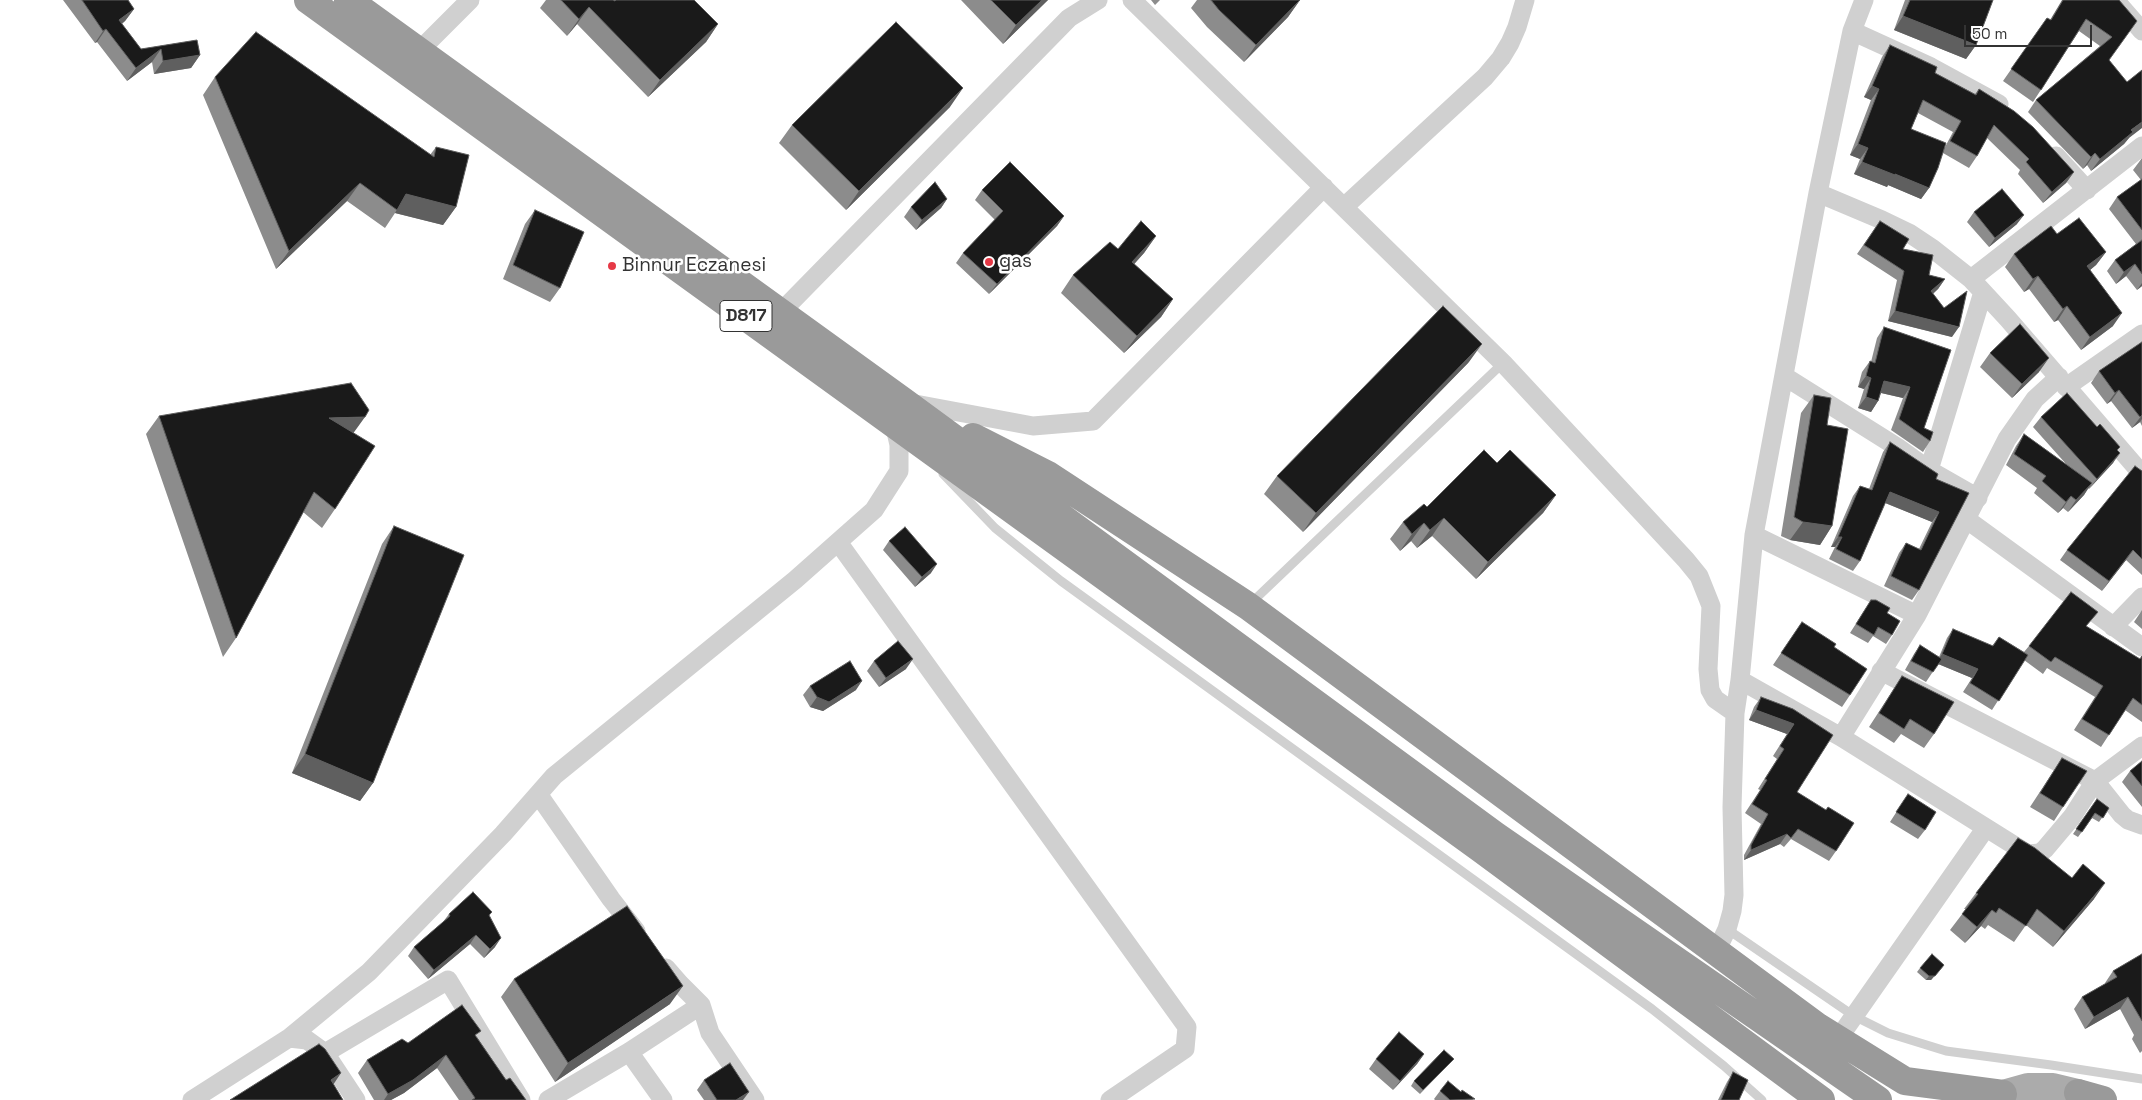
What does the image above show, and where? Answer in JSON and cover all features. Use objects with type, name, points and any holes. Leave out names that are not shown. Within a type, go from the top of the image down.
[{"type":"highway","name":"D817","points":[[308,0],[898,412],[1189,624]]},
{"type":"highway","name":"D817","points":[[348,0],[780,313],[898,412]]},
{"type":"highway","points":[[898,412],[1048,475],[1248,606],[1721,940],[1818,1027],[1905,1081],[1998,1097]]},
{"type":"highway","points":[[1189,624],[1481,848],[1821,1100]]},
{"type":"highway","points":[[1189,624],[1878,1100]]},
{"type":"main road","points":[[1998,1097],[2028,1087],[2053,1087],[2090,1098]]},
{"type":"street","points":[[420,52],[470,0]]},
{"type":"street","points":[[780,313],[1069,18],[1098,0]]},
{"type":"street","points":[[1132,0],[1503,363],[1699,576],[1711,606],[1708,669],[1710,690],[1715,699],[1735,713]]},
{"type":"street","points":[[1344,207],[1484,77],[1501,58],[1517,27],[1524,0]]},
{"type":"street","points":[[1721,940],[1732,911],[1734,894],[1732,806],[1735,713],[1754,535],[1818,193],[1852,31],[1864,0]]},
{"type":"street","points":[[2114,0],[2142,31]]},
{"type":"street","points":[[1852,31],[1932,67],[2013,113]]},
{"type":"street","points":[[2046,146],[2087,190]]},
{"type":"street","points":[[1929,470],[1977,285],[2087,190],[2142,146]]},
{"type":"street","points":[[192,1100],[289,1038],[369,972],[503,834],[554,776],[795,580],[874,510],[899,471],[898,412],[1033,426],[1093,421],[1324,187]]},
{"type":"street","points":[[1818,193],[1909,233],[1933,249],[1977,285],[2142,474]]},
{"type":"street","points":[[1841,737],[1918,615],[2007,439],[2020,418],[2035,400],[2142,334]]},
{"type":"street","points":[[1784,376],[1897,447],[1929,470],[1978,498]]},
{"type":"street","points":[[1966,519],[2142,647]]},
{"type":"street","points":[[1754,535],[1918,615]]},
{"type":"street","points":[[838,542],[1186,1027],[1185,1049],[1110,1100]]},
{"type":"street","points":[[2113,627],[2142,596]]},
{"type":"street","points":[[1881,671],[2095,781],[2122,815],[2128,820],[2142,825]]},
{"type":"street","points":[[1740,680],[1841,737],[1985,829],[2028,854],[2040,853],[2057,836],[2095,781],[2142,746]]},
{"type":"street","points":[[538,794],[611,899],[680,984],[701,1005],[710,1033],[755,1100]]},
{"type":"street","points":[[1838,1039],[1985,829]]},
{"type":"street","points":[[325,1053],[448,980],[521,1100]]},
{"type":"street","points":[[548,1100],[629,1052],[701,1005]]},
{"type":"street","points":[[289,1038],[307,1040],[325,1053],[356,1100]]},
{"type":"street","points":[[629,1052],[663,1100]]},
{"type":"lane","points":[[1248,606],[1503,363]]},
{"type":"lane","points":[[898,412],[994,528],[1060,581],[1652,1010],[1724,1066],[1762,1100]]},
{"type":"lane","points":[[1721,940],[1854,1016],[1888,1033],[1946,1051],[2051,1064],[2142,1079]]},
{"type":"building","points":[[82,0],[128,0],[134,9],[119,20],[141,49],[197,40],[200,55],[163,61],[161,49],[136,68],[106,29],[103,31]]},
{"type":"building","points":[[561,0],[694,0],[718,24],[660,80],[589,7],[579,19]]},
{"type":"building","points":[[991,0],[1042,0],[1016,25]]},
{"type":"building","points":[[1211,0],[1300,0],[1256,45]]},
{"type":"building","points":[[1910,0],[1993,0],[1976,45],[1903,16]]},
{"type":"building","points":[[2063,0],[2119,0],[2137,21],[2109,60],[2127,82],[2142,70],[2142,122],[2131,130],[2133,132],[2100,159],[2095,153],[2091,157],[2036,100],[2112,37],[2086,19],[2041,90],[2011,69],[2047,18],[2051,20]]},
{"type":"building","points":[[896,22],[963,88],[859,191],[792,125]]},
{"type":"building","points":[[256,32],[434,157],[436,147],[469,155],[456,207],[406,194],[397,210],[360,183],[289,251],[215,77]]},
{"type":"building","points":[[1890,45],[1937,67],[1935,73],[1976,95],[1979,89],[2014,111],[2033,127],[2074,172],[2052,192],[2026,162],[2029,159],[1994,125],[1977,156],[1950,141],[1961,121],[1923,100],[1911,129],[1946,143],[1929,188],[1862,162],[1868,148],[1858,144],[1879,89],[1872,86]]},
{"type":"building","points":[[1010,162],[1064,216],[997,284],[963,253],[1003,211],[982,190]]},
{"type":"building","points":[[2142,179],[2142,230],[2117,197]]},
{"type":"building","points":[[935,182],[947,199],[922,220],[911,207]]},
{"type":"building","points":[[2002,189],[2024,215],[1995,238],[1974,212]]},
{"type":"building","points":[[535,210],[584,232],[560,288],[513,265]]},
{"type":"building","points":[[2079,218],[2106,252],[2087,266],[2122,313],[2090,337],[2067,306],[2063,309],[2038,276],[2033,279],[2014,254],[2051,226],[2057,234]]},
{"type":"building","points":[[1141,221],[1156,236],[1132,262],[1173,299],[1137,336],[1073,275],[1110,242],[1118,249]]},
{"type":"building","points":[[1880,221],[1909,239],[1903,249],[1933,255],[1929,275],[1945,279],[1931,291],[1944,308],[1967,291],[1959,327],[1895,311],[1904,271],[1864,245]]},
{"type":"building","points":[[2142,240],[2142,274],[2135,264],[2124,272],[2115,260]]},
{"type":"building","points":[[1443,306],[1482,344],[1316,513],[1277,476]]},
{"type":"building","points":[[2020,324],[2049,358],[2022,384],[1990,353]]},
{"type":"building","points":[[1884,327],[1951,350],[1924,428],[1933,432],[1930,441],[1899,419],[1910,387],[1884,381],[1878,401],[1866,397],[1871,378],[1866,376],[1870,361],[1875,363]]},
{"type":"building","points":[[2142,342],[2142,415],[2140,417],[2119,390],[2115,393],[2099,371]]},
{"type":"building","points":[[351,383],[369,410],[365,417],[329,418],[375,446],[335,509],[314,492],[236,638],[159,416]]},
{"type":"building","points":[[2067,393],[2097,427],[2100,424],[2120,447],[2117,450],[2120,453],[2097,479],[2041,417]]},
{"type":"building","points":[[1814,395],[1831,398],[1827,425],[1848,429],[1832,526],[1803,522],[1794,517]]},
{"type":"building","points":[[2024,434],[2092,483],[2076,500],[2071,496],[2066,502],[2042,481],[2046,476],[2014,454]]},
{"type":"building","points":[[1890,442],[1938,474],[1936,479],[1969,493],[1919,590],[1891,576],[1906,543],[1921,550],[1939,512],[1890,492],[1860,561],[1836,549],[1842,537],[1838,537],[1860,486],[1872,490]]},
{"type":"building","points":[[1484,450],[1497,463],[1510,450],[1556,495],[1488,562],[1444,518],[1430,530],[1424,523],[1412,534],[1403,522],[1424,504],[1427,507]]},
{"type":"building","points":[[2135,466],[2142,471],[2142,559],[2133,550],[2109,581],[2067,550]]},
{"type":"building","points":[[394,526],[464,555],[373,783],[305,754]]},
{"type":"building","points":[[905,527],[937,564],[922,577],[889,541]]},
{"type":"building","points":[[2071,592],[2098,612],[2086,626],[2140,659],[2142,656],[2142,705],[2133,698],[2109,735],[2082,719],[2103,686],[2055,657],[2051,662],[2029,646]]},
{"type":"building","points":[[1871,600],[1876,600],[1890,608],[1887,613],[1900,621],[1892,635],[1878,627],[1874,635],[1856,624]]},
{"type":"building","points":[[1802,622],[1836,644],[1834,647],[1867,669],[1850,695],[1781,653]]},
{"type":"building","points":[[1953,629],[1993,646],[1999,637],[2028,655],[1999,701],[1970,683],[1978,669],[1942,654]]},
{"type":"building","points":[[898,641],[913,659],[886,678],[874,661]]},
{"type":"building","points":[[1920,645],[1942,659],[1933,672],[1911,661]]},
{"type":"building","points":[[850,661],[862,681],[829,702],[817,697],[810,686]]},
{"type":"building","points":[[1902,676],[1954,702],[1934,734],[1910,719],[1904,729],[1879,713]]},
{"type":"building","points":[[1761,697],[1793,709],[1833,735],[1797,792],[1826,810],[1828,807],[1854,823],[1836,851],[1798,829],[1791,838],[1787,834],[1751,850],[1751,845],[1768,814],[1752,804],[1784,749],[1780,746],[1794,724],[1756,710]]},
{"type":"building","points":[[2062,758],[2087,771],[2063,807],[2040,793]]},
{"type":"building","points":[[2142,761],[2142,786],[2130,771]]},
{"type":"building","points":[[1908,794],[1936,812],[1925,830],[1896,812]]},
{"type":"building","points":[[2097,799],[2109,808],[2103,818],[2095,813],[2082,832],[2076,829]]},
{"type":"building","points":[[2018,838],[2035,848],[2072,878],[2083,864],[2105,883],[2064,931],[2037,909],[2026,926],[1999,908],[1996,913],[1992,910],[1977,927],[1962,914]]},
{"type":"building","points":[[473,892],[492,912],[489,915],[501,938],[490,949],[476,935],[434,970],[414,947],[450,916],[449,914]]},
{"type":"building","points":[[627,906],[683,986],[568,1063],[514,979]]},
{"type":"building","points":[[1932,954],[1944,965],[1935,976],[1929,976],[1920,968]]},
{"type":"building","points":[[2142,954],[2142,1021],[2128,997],[2094,1017],[2082,997],[2117,977],[2113,971]]},
{"type":"building","points":[[462,1005],[481,1031],[475,1035],[506,1080],[510,1078],[526,1100],[472,1100],[475,1098],[446,1055],[413,1080],[388,1094],[367,1060],[402,1039],[408,1043]]},
{"type":"building","points":[[1399,1032],[1424,1054],[1400,1081],[1376,1059]]},
{"type":"building","points":[[319,1044],[325,1049],[341,1073],[331,1080],[343,1100],[230,1100]]},
{"type":"building","points":[[1444,1050],[1454,1059],[1423,1090],[1414,1081]]},
{"type":"building","points":[[730,1063],[749,1092],[736,1100],[717,1100],[704,1080]]},
{"type":"building","points":[[1733,1072],[1748,1080],[1739,1100],[1721,1100]]},
{"type":"building","points":[[1448,1081],[1461,1092],[1462,1090],[1475,1099],[1450,1100],[1440,1091]]},
{"type":"place","name":"gas","points":[[989,262]]},
{"type":"place","name":"Binnur Eczanesi","points":[[612,266]]}]
